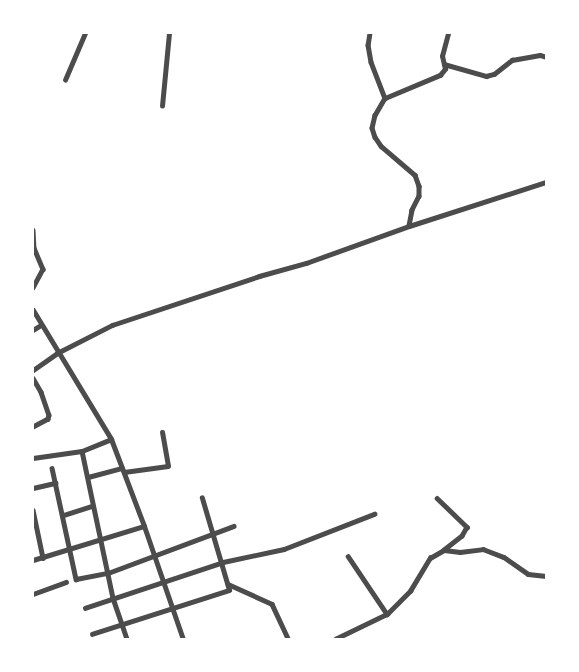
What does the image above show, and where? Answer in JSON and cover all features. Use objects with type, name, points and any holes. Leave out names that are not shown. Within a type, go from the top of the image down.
[{"type":"street","points":[[65,80],[85,33]]},
{"type":"street","points":[[162,106],[169,33]]},
{"type":"street","points":[[370,33],[368,45],[371,62],[385,98]]},
{"type":"street","points":[[409,226],[412,210],[419,196],[419,186],[415,175],[375,137],[372,128],[375,115],[385,98],[440,75],[445,69],[442,56],[448,33]]},
{"type":"street","points":[[444,64],[486,76],[494,74],[512,60],[532,56],[546,57]]},
{"type":"street","points":[[33,370],[57,353],[102,330],[141,315],[306,263],[409,226],[546,182]]},
{"type":"street","points":[[33,230],[35,253],[43,269],[33,288]]},
{"type":"street","points":[[33,310],[111,439],[183,639]]},
{"type":"street","points":[[33,330],[41,325]]},
{"type":"street","points":[[33,378],[49,415],[48,419],[33,427]]},
{"type":"street","points":[[88,477],[123,470],[168,466],[170,464],[162,433]]},
{"type":"street","points":[[33,458],[82,451],[111,439]]},
{"type":"street","points":[[82,451],[113,598],[120,625],[127,639]]},
{"type":"street","points":[[52,468],[76,579],[108,573],[234,526]]},
{"type":"street","points":[[33,488],[56,483]]},
{"type":"street","points":[[93,634],[172,607],[228,592],[223,562],[202,498]]},
{"type":"street","points":[[335,639],[387,614],[410,591],[430,558],[462,536],[467,527],[437,498]]},
{"type":"street","points":[[64,515],[93,506]]},
{"type":"street","points":[[33,510],[43,558]]},
{"type":"street","points":[[85,608],[223,562],[284,549],[374,514]]},
{"type":"street","points":[[33,560],[144,526]]},
{"type":"street","points":[[444,550],[460,552],[483,549],[504,557],[528,574],[546,576]]},
{"type":"street","points":[[348,556],[387,614]]},
{"type":"street","points":[[33,594],[66,582]]},
{"type":"street","points":[[228,584],[272,604],[288,639]]}]
